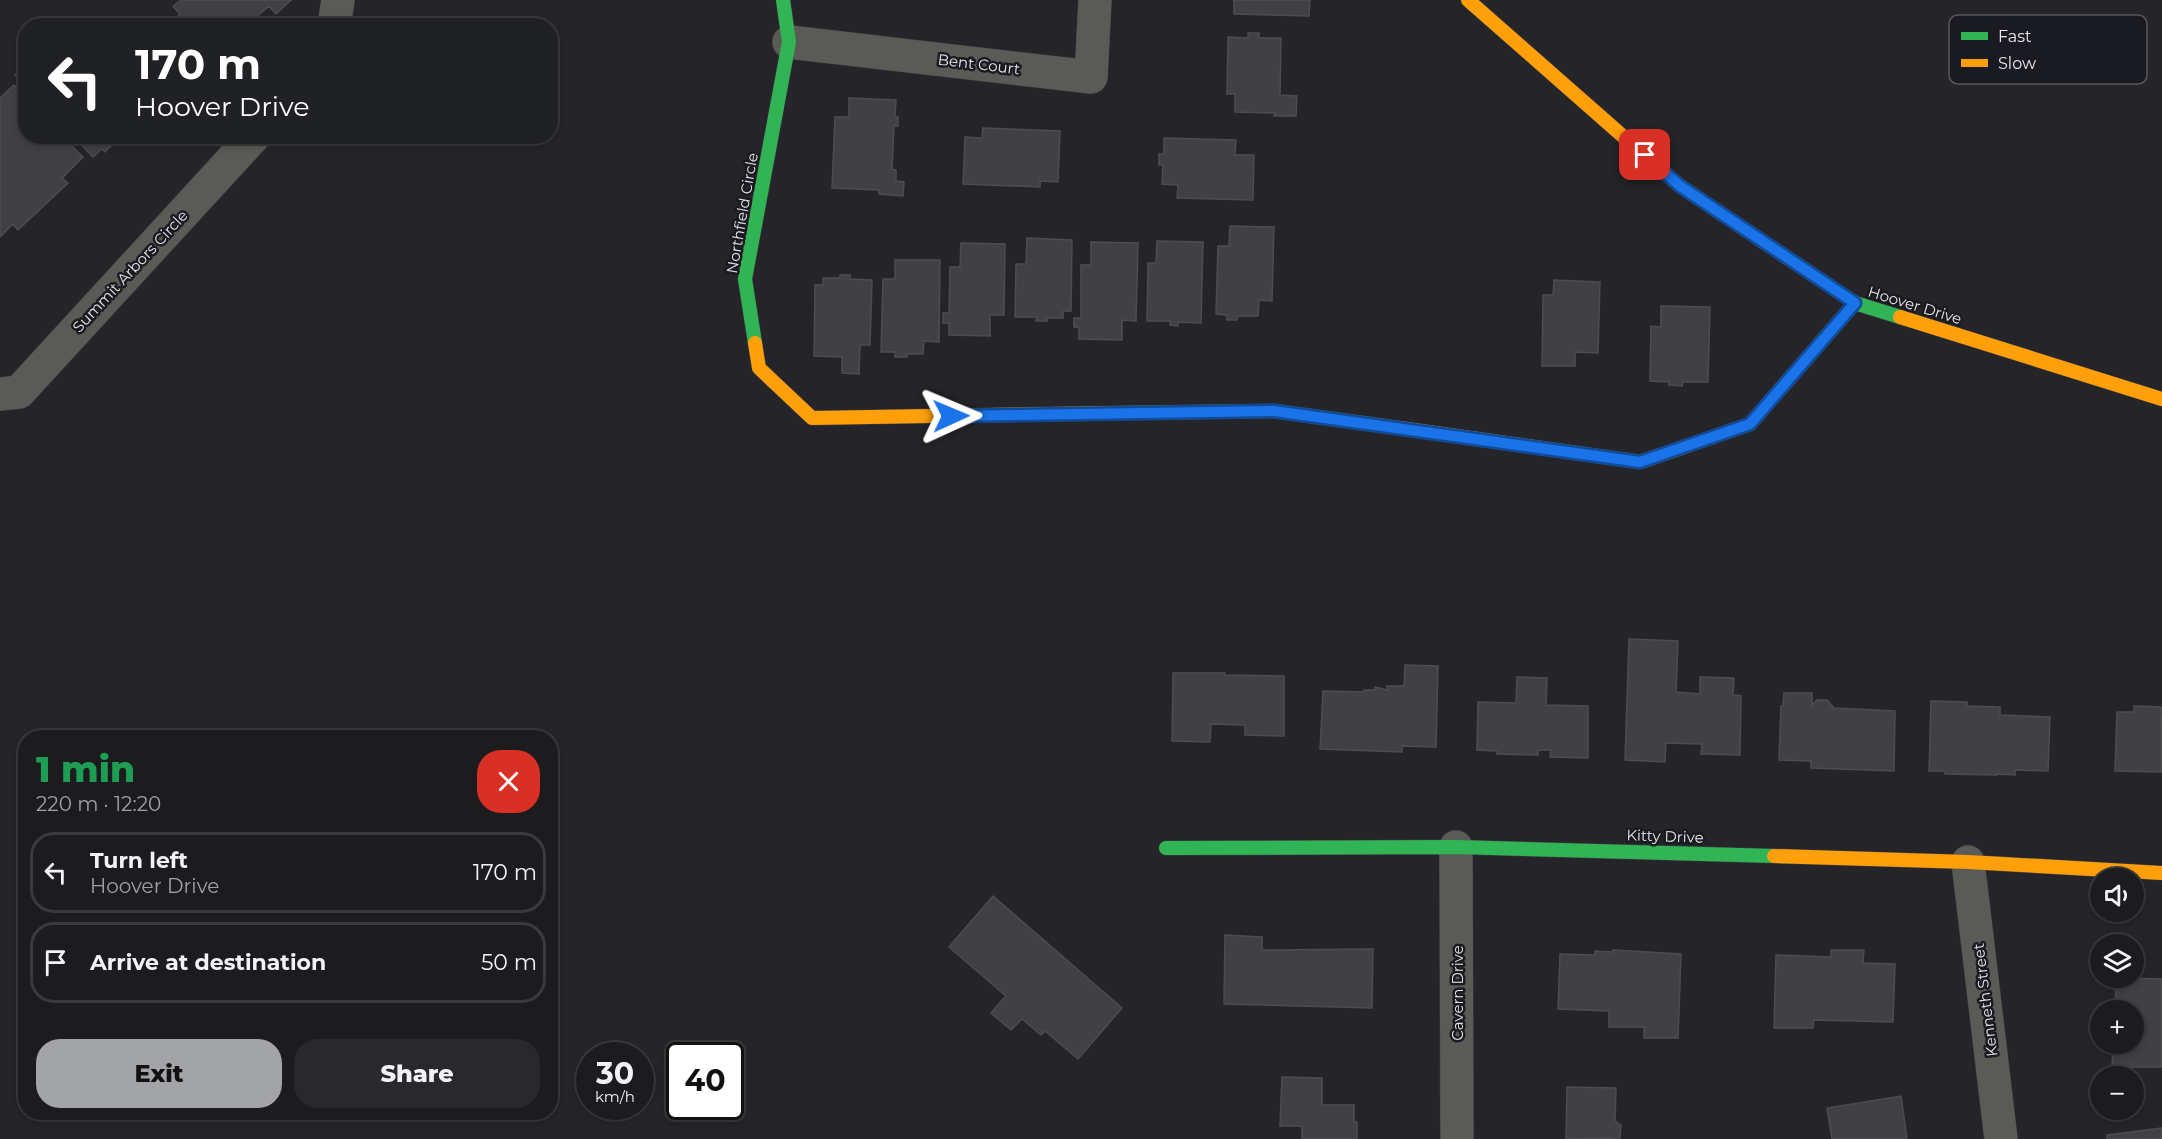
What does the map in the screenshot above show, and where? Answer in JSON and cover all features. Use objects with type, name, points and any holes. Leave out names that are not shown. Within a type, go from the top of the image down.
[{"type":"street","points":[[335,18],[338,0]]},
{"type":"street","name":"Northfield Circle","points":[[783,0],[789,42],[746,279],[759,368],[812,418],[1274,411],[1640,462],[1750,424],[1855,303]]},
{"type":"street","name":"Bent Court","points":[[789,42],[1091,77],[1095,0]]},
{"type":"street","name":"Hoover Drive","points":[[1468,0],[1680,186],[1855,303],[2162,399]]},
{"type":"street","name":"Summit Arbors Circle","points":[[0,394],[19,392],[247,144]]},
{"type":"street","name":"Kitty Drive","points":[[1167,848],[1456,847],[1968,862],[2162,873]]},
{"type":"street","name":"Cavern Drive","points":[[1456,847],[1457,1139]]},
{"type":"street","name":"Kenneth Street","points":[[1968,862],[2001,1139]]},
{"type":"building","points":[[181,0],[291,0],[276,14],[269,6],[255,18],[176,18],[180,14],[173,6]]},
{"type":"building","points":[[1234,0],[1310,0],[1309,16],[1234,14]]},
{"type":"building","points":[[1248,33],[1259,33],[1259,38],[1281,38],[1280,95],[1297,96],[1296,116],[1235,112],[1235,94],[1227,94],[1228,37],[1248,38]]},
{"type":"building","points":[[14,85],[18,89],[18,144],[70,144],[83,157],[62,178],[68,183],[18,230],[13,224],[0,237],[0,98]]},
{"type":"building","points":[[849,98],[896,100],[895,117],[898,117],[898,126],[894,126],[892,169],[896,170],[896,181],[904,182],[903,196],[879,194],[879,190],[832,188],[835,117],[849,117]]},
{"type":"building","points":[[983,128],[1060,131],[1058,182],[1040,181],[1040,187],[963,184],[965,137],[982,138]]},
{"type":"building","points":[[1164,138],[1236,140],[1235,155],[1254,155],[1253,200],[1177,198],[1178,185],[1162,184],[1163,165],[1159,165],[1159,154],[1164,154]]},
{"type":"building","points":[[81,144],[113,144],[105,152],[102,149],[93,157]]},
{"type":"building","points":[[1230,226],[1274,227],[1272,301],[1259,300],[1258,316],[1238,316],[1237,320],[1227,320],[1227,315],[1216,314],[1218,246],[1229,246]]},
{"type":"building","points":[[1027,238],[1072,240],[1071,311],[1063,311],[1063,318],[1036,321],[1037,317],[1015,317],[1016,264],[1026,264]]},
{"type":"building","points":[[1157,241],[1203,242],[1201,323],[1178,322],[1178,326],[1170,325],[1170,321],[1147,321],[1148,263],[1156,263]]},
{"type":"building","points":[[1091,242],[1138,243],[1136,321],[1122,320],[1122,340],[1079,339],[1079,328],[1074,327],[1074,318],[1081,318],[1081,265],[1091,265]]},
{"type":"building","points":[[961,243],[1005,244],[1004,315],[990,315],[990,336],[949,335],[949,323],[943,323],[943,313],[949,313],[950,267],[960,267]]},
{"type":"building","points":[[895,260],[940,260],[939,342],[924,341],[923,354],[895,357],[895,352],[881,352],[883,279],[895,279]]},
{"type":"building","points":[[840,275],[850,275],[850,279],[872,280],[870,345],[860,345],[859,374],[842,373],[842,357],[814,356],[815,285],[823,285],[823,278],[840,278]]},
{"type":"building","points":[[1554,280],[1600,282],[1598,353],[1575,352],[1575,366],[1542,366],[1543,295],[1553,295]]},
{"type":"building","points":[[1661,306],[1710,307],[1708,382],[1683,382],[1682,386],[1669,385],[1669,382],[1650,381],[1651,326],[1661,327]]},
{"type":"building","points":[[1629,639],[1678,641],[1676,692],[1700,694],[1700,677],[1734,678],[1733,695],[1741,696],[1740,755],[1701,754],[1702,744],[1666,743],[1665,762],[1625,760]]},
{"type":"building","points":[[1405,665],[1438,666],[1436,747],[1402,746],[1402,752],[1320,749],[1323,691],[1364,692],[1364,690],[1375,690],[1375,687],[1387,690],[1387,686],[1404,686]]},
{"type":"building","points":[[1173,673],[1284,676],[1284,736],[1245,735],[1245,725],[1211,724],[1210,742],[1172,741]]},
{"type":"building","points":[[1517,677],[1547,678],[1546,705],[1588,706],[1588,758],[1550,757],[1551,750],[1538,750],[1538,755],[1497,754],[1497,751],[1477,750],[1478,702],[1516,703]]},
{"type":"building","points":[[1784,693],[1812,693],[1812,705],[1817,700],[1827,700],[1834,708],[1895,711],[1894,771],[1811,768],[1811,761],[1779,760],[1781,706],[1783,706]]},
{"type":"building","points":[[1931,701],[1967,702],[1967,706],[2000,707],[2000,715],[2050,717],[2048,771],[2015,770],[2015,775],[1997,775],[1945,774],[1945,771],[1929,771]]},
{"type":"building","points":[[2134,706],[2161,707],[2162,772],[2115,771],[2117,712],[2134,712]]},
{"type":"building","points":[[993,896],[1122,1008],[1078,1059],[1045,1031],[1041,1035],[1022,1019],[1011,1030],[991,1013],[1006,996],[949,947]]},
{"type":"building","points":[[1225,935],[1262,937],[1262,950],[1373,949],[1372,1008],[1224,1004]]},
{"type":"building","points":[[1613,950],[1681,954],[1678,1038],[1644,1038],[1644,1027],[1609,1027],[1609,1011],[1558,1009],[1560,954],[1595,955],[1595,951],[1613,952]]},
{"type":"building","points":[[1831,950],[1864,950],[1863,963],[1895,964],[1893,1022],[1814,1020],[1813,1028],[1774,1028],[1776,955],[1831,957]]},
{"type":"building","points":[[2144,979],[2162,979],[2162,1067],[2112,1066],[2113,1054],[2144,1054],[2144,1000],[2115,1000],[2116,988],[2144,988]]},
{"type":"building","points":[[1282,1077],[1322,1078],[1322,1105],[1354,1105],[1357,1139],[1302,1139],[1302,1126],[1280,1126]]},
{"type":"building","points":[[1567,1087],[1616,1088],[1615,1121],[1621,1125],[1620,1138],[1566,1139]]},
{"type":"building","points":[[1901,1096],[1907,1139],[1832,1139],[1827,1108]]},
{"type":"building","points":[[2162,1128],[2162,1139],[2107,1139],[2107,1135]]},
{"type":"traffic: fast","points":[[755,343],[745,279],[789,42],[783,0]]},
{"type":"traffic: fast","points":[[1659,168],[1680,186],[1855,303],[1900,317]]},
{"type":"traffic: fast","points":[[1684,447],[1750,424],[1855,303]]},
{"type":"traffic: fast","points":[[1113,413],[1274,411],[1399,428]]},
{"type":"traffic: fast","points":[[1166,848],[1456,847],[1774,856]]},
{"type":"traffic: slow","points":[[1468,0],[1659,168]]},
{"type":"traffic: slow","points":[[1900,317],[2162,399]]},
{"type":"traffic: slow","points":[[755,343],[759,368],[812,418],[1113,413]]},
{"type":"traffic: slow","points":[[1399,428],[1640,462],[1684,447]]},
{"type":"traffic: slow","points":[[1774,856],[1968,862],[2162,873]]},
{"type":"route","points":[[951,416],[1274,411],[1640,462],[1750,424],[1855,303],[1680,186],[1645,155]]}]
